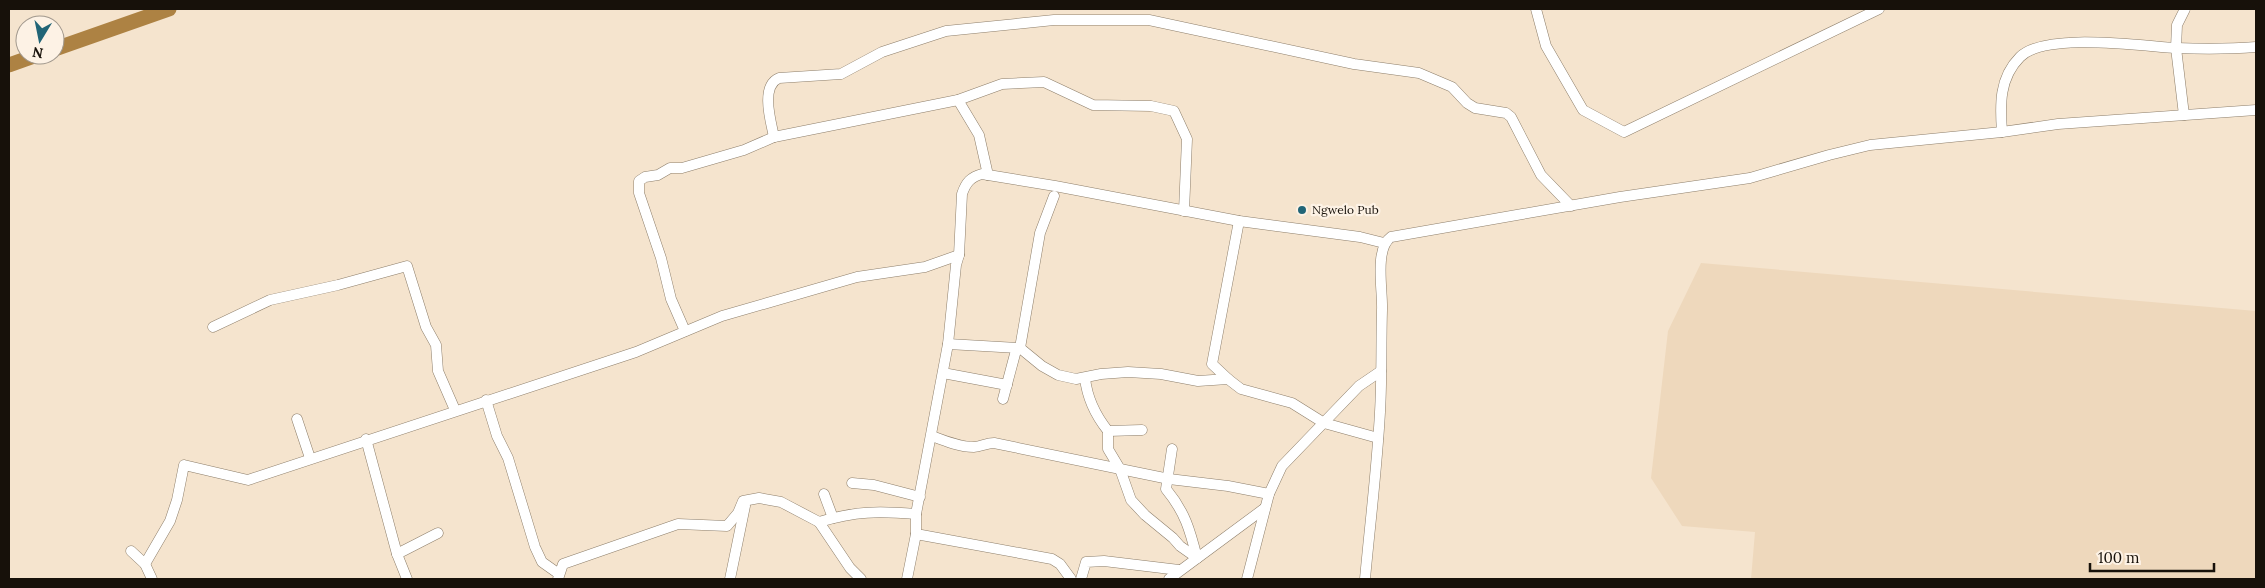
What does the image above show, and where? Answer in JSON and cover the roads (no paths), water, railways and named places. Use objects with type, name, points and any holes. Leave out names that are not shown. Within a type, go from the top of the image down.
[{"type":"street","points":[[1536,9],[1546,46],[1583,110],[1624,132],[1879,9]]},
{"type":"street","points":[[2184,115],[2176,48],[2177,25],[2186,9]]},
{"type":"street","points":[[774,137],[768,108],[768,97],[772,84],[779,78],[841,74],[882,52],[946,31],[1054,20],[1150,20],[1354,64],[1419,73],[1439,81],[1452,87],[1467,103],[1475,108],[1506,113],[1511,117],[1541,176],[1571,206]]},
{"type":"street","points":[[2002,132],[2000,104],[2004,81],[2020,56],[2040,46],[2100,43],[2176,48],[2256,47]]},
{"type":"street","points":[[685,331],[671,299],[661,258],[639,192],[639,181],[645,177],[658,175],[670,168],[682,168],[744,150],[774,137],[958,100],[1002,84],[1044,82],[1093,105],[1151,106],[1174,111],[1187,139],[1184,211]]},
{"type":"street","points":[[958,100],[979,135],[988,175]]},
{"type":"street","points":[[1365,579],[1382,371],[1383,296],[1381,269],[1384,244],[1391,237],[1750,178],[1870,145],[2002,132],[2058,124],[2256,110]]},
{"type":"street","points":[[907,579],[916,534],[916,514],[948,344],[956,265],[959,255],[962,194],[964,186],[972,177],[982,174],[1239,221],[1360,237],[1384,244]]},
{"type":"street","points":[[1003,398],[1017,351],[1040,232],[1054,196]]},
{"type":"street","points":[[1239,221],[1212,364],[1241,389],[1292,403],[1324,423],[1378,438]]},
{"type":"street","points":[[145,564],[170,521],[177,500],[184,465],[248,480],[366,439],[636,352],[722,316],[806,290],[857,277],[925,267],[959,255]]},
{"type":"street","points":[[213,327],[270,300],[338,285],[407,266],[426,327],[436,345],[438,371],[455,410]]},
{"type":"street","points":[[948,344],[1017,351],[1058,374],[1076,378],[1128,372],[1160,374],[1198,380],[1228,379]]},
{"type":"street","points":[[1247,579],[1269,494],[1282,466],[1359,386],[1382,371]]},
{"type":"street","points":[[943,372],[1007,385]]},
{"type":"street","points":[[1085,378],[1086,388],[1098,419],[1108,431],[1108,449],[1120,469],[1132,500],[1144,515],[1197,558]]},
{"type":"street","points":[[486,400],[496,436],[508,458],[535,547],[542,562],[559,576],[563,564],[678,524],[727,526],[738,513],[743,500],[759,498],[781,502],[819,522],[850,568],[861,579]]},
{"type":"street","points":[[297,419],[310,458]]},
{"type":"street","points":[[1108,431],[1142,430]]},
{"type":"street","points":[[932,436],[963,446],[977,447],[994,443],[1167,479],[1269,494]]},
{"type":"street","points":[[366,439],[397,554],[406,579]]},
{"type":"street","points":[[1172,448],[1166,490],[1180,505],[1189,526],[1197,558]]},
{"type":"street","points":[[852,483],[882,487],[920,497]]},
{"type":"street","points":[[824,494],[833,518]]},
{"type":"street","points":[[730,579],[747,500]]},
{"type":"street","points":[[1169,579],[1266,507]]},
{"type":"street","points":[[819,522],[848,514],[876,511],[916,514]]},
{"type":"street","points":[[397,554],[438,533]]},
{"type":"street","points":[[916,534],[1052,559],[1060,564],[1071,579]]},
{"type":"street","points":[[131,551],[145,564],[150,578]]},
{"type":"street","points":[[1081,579],[1086,562],[1104,560],[1179,570]]},
{"type":"waterway","points":[[65,45],[169,9]]},
{"type":"waterway","points":[[9,65],[15,63]]},
{"type":"place","name":"Ngwelo Pub","points":[[1302,210]]}]
